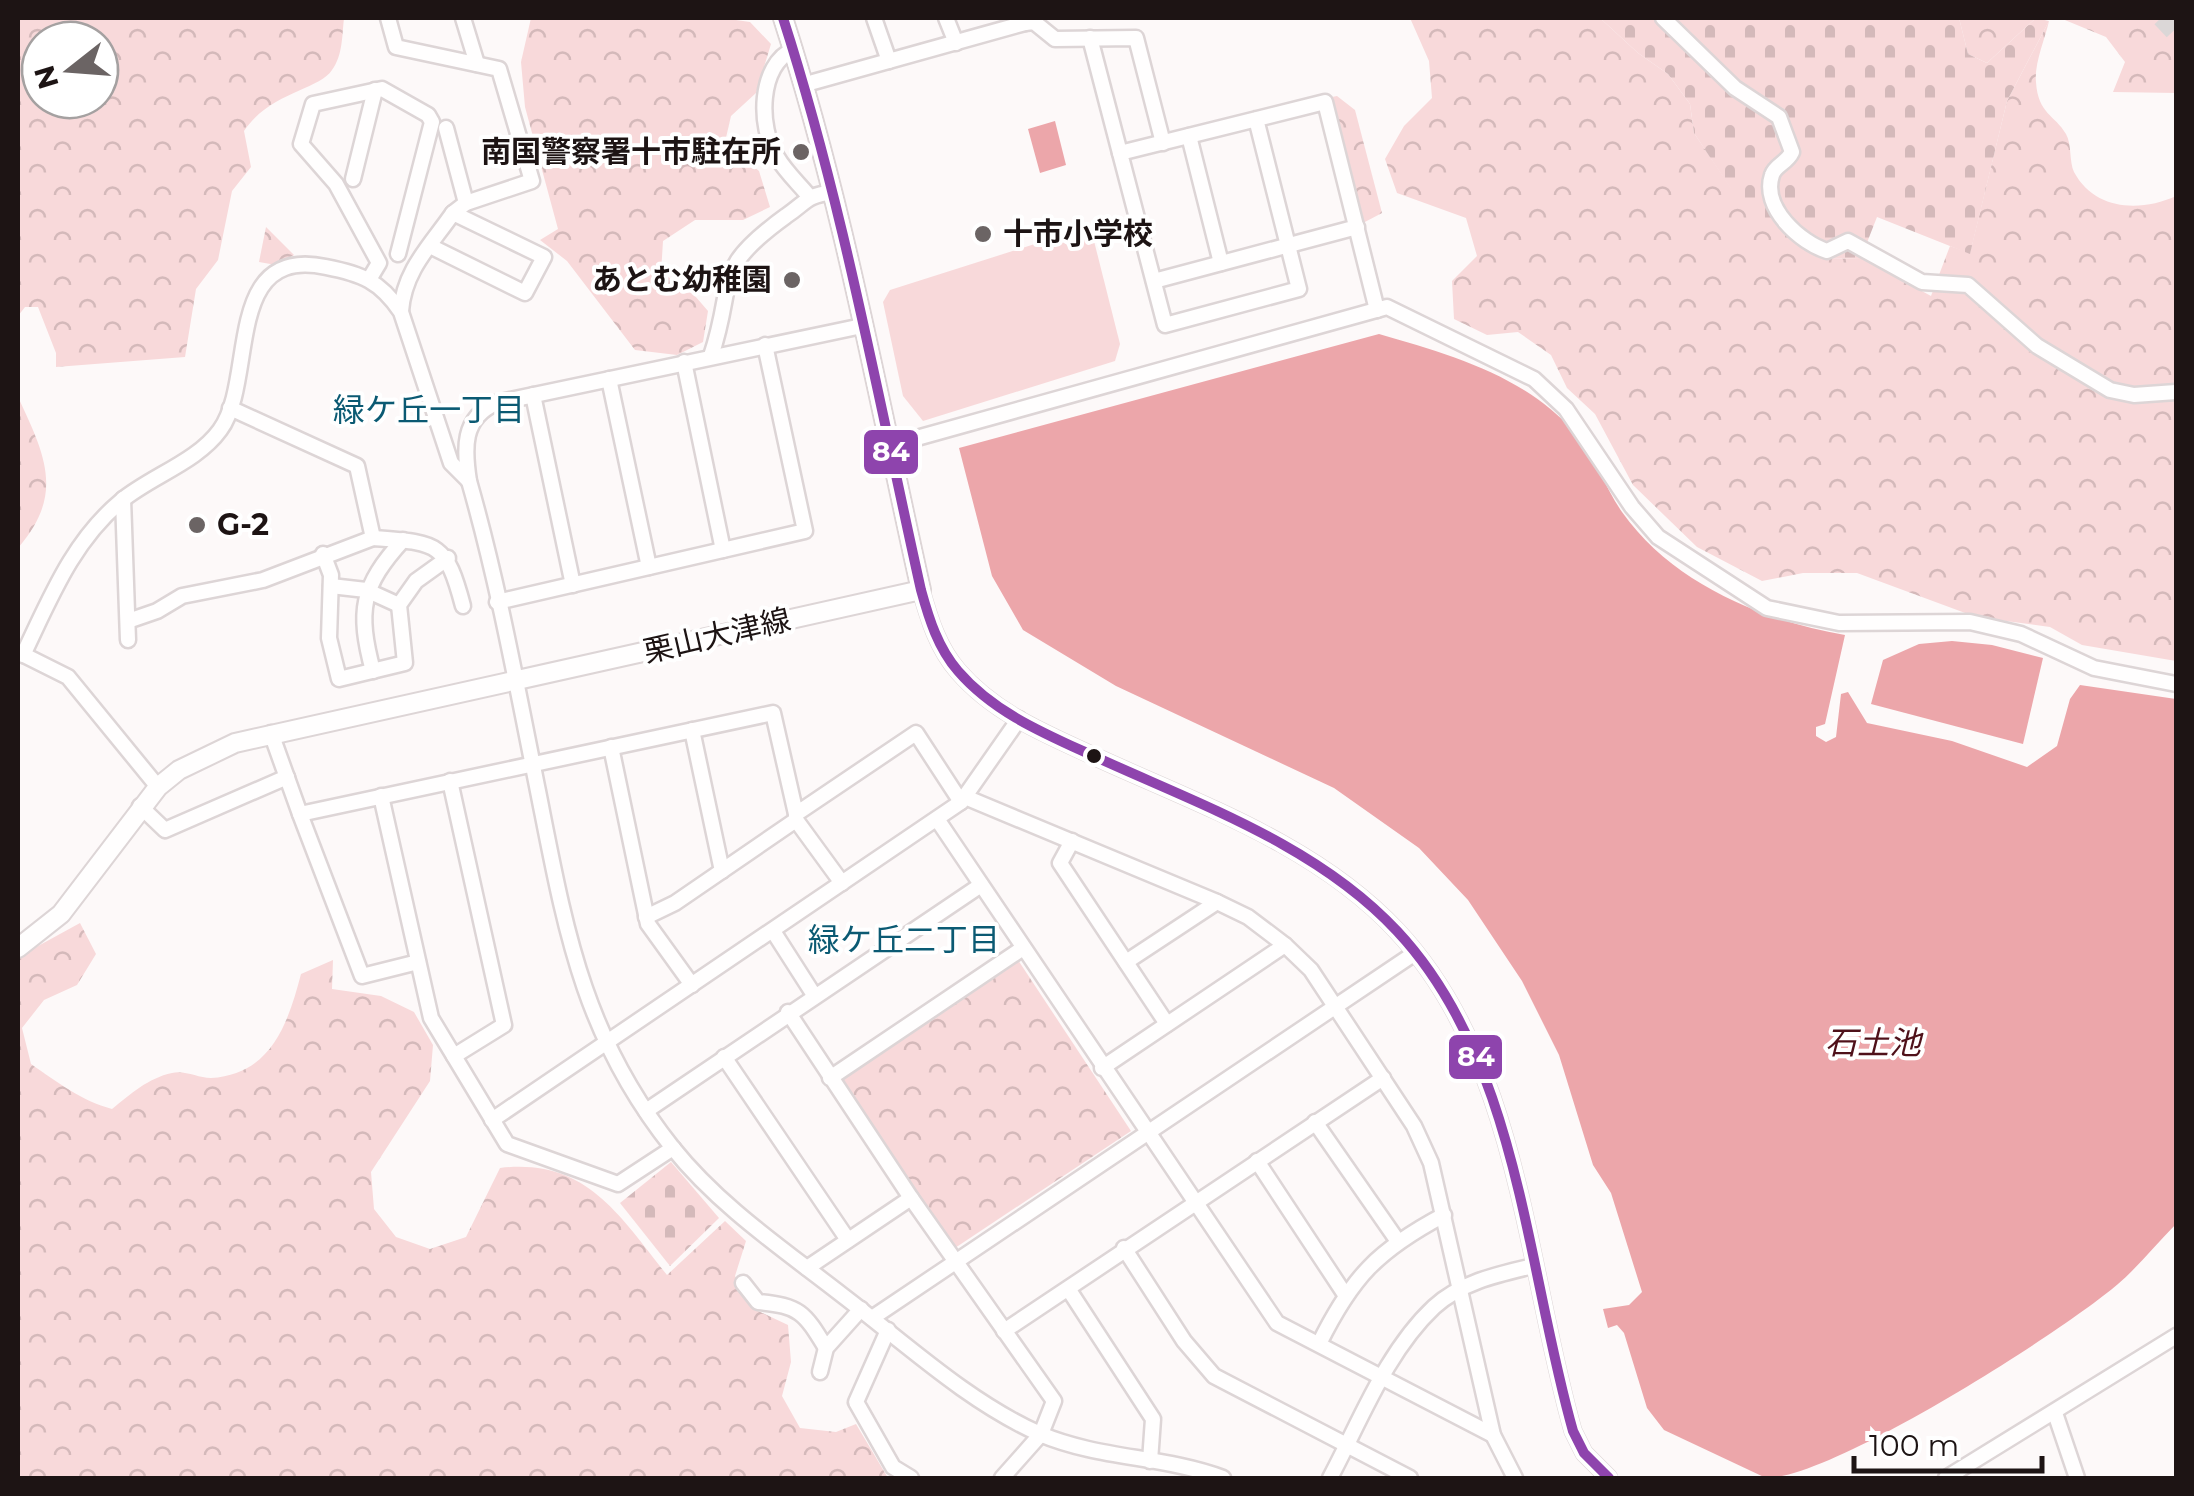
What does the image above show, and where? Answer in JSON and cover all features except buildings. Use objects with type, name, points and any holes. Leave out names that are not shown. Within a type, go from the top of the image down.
[{"type":"main road","points":[[783,18],[806,84],[833,192],[920,590]]},
{"type":"main road","name":"栗山大津線","points":[[18,948],[61,914],[158,787],[202,757],[272,732],[515,682],[920,590]]},
{"type":"street","points":[[388,18],[396,47],[499,69],[532,181],[466,204],[453,213],[417,259],[402,294],[401,312]]},
{"type":"street","points":[[464,18],[477,64]]},
{"type":"street","points":[[874,18],[890,61]]},
{"type":"street","points":[[946,18],[956,43]]},
{"type":"street","points":[[1663,18],[1735,88],[1779,116],[1792,152],[1772,174],[1770,193],[1773,206],[1807,245],[1827,252],[1848,241],[1922,282],[1968,285],[2037,346],[2110,390],[2134,395],[2176,392]]},
{"type":"street","points":[[806,84],[1024,20],[1034,22],[1055,39],[1136,38],[1163,143]]},
{"type":"street","points":[[1090,38],[1165,325],[1299,289],[1256,119]]},
{"type":"street","points":[[794,49],[782,54],[774,67],[765,119],[777,158],[808,195]]},
{"type":"street","points":[[354,178],[376,90]]},
{"type":"street","points":[[370,278],[378,263],[359,220],[301,144],[313,104],[376,90],[391,91],[432,122],[398,254]]},
{"type":"street","points":[[1120,153],[1325,102],[1377,310]]},
{"type":"street","points":[[446,128],[466,204]]},
{"type":"street","points":[[1188,136],[1221,263]]},
{"type":"street","points":[[711,356],[732,265],[748,244],[808,195],[833,192]]},
{"type":"street","points":[[430,246],[526,293],[544,256],[453,213]]},
{"type":"street","points":[[1154,280],[1357,227]]},
{"type":"street","points":[[158,787],[68,677],[20,653],[85,537],[123,499],[206,445],[222,428],[230,408],[250,306],[269,279],[299,264],[370,278],[388,292],[401,312],[451,463],[468,481]]},
{"type":"street","points":[[888,446],[1388,307],[1534,379],[1566,408],[1632,507],[1658,537],[1767,608],[1839,624],[1970,622],[2021,634],[2094,668],[2176,684]]},
{"type":"street","points":[[862,326],[496,403],[474,418],[464,450],[468,481],[515,682],[569,949],[607,1044],[646,1112],[673,1148],[744,1220],[1011,1420],[1089,1451],[1223,1478]]},
{"type":"street","points":[[497,602],[805,531],[765,346]]},
{"type":"street","points":[[684,362],[723,550]]},
{"type":"street","points":[[609,379],[649,567]]},
{"type":"street","points":[[533,395],[573,585]]},
{"type":"street","points":[[230,408],[356,466],[373,538]]},
{"type":"street","points":[[123,499],[128,640]]},
{"type":"street","points":[[128,621],[157,612],[182,596],[263,580],[373,538],[433,544],[448,558],[463,606]]},
{"type":"street","points":[[373,671],[364,624],[366,590],[404,540]]},
{"type":"street","points":[[323,554],[332,586],[329,638],[339,680],[405,663],[399,606],[416,581],[448,558]]},
{"type":"street","points":[[332,586],[366,590],[399,606]]},
{"type":"street","points":[[920,590],[934,632],[956,668],[986,699],[1018,719],[1280,844],[1371,907],[1416,953],[1452,1007],[1486,1077],[1574,1431],[1584,1453],[1609,1478]]},
{"type":"street","points":[[300,814],[773,713],[796,817],[842,882]]},
{"type":"street","points":[[492,1120],[937,819],[963,799],[1018,719]]},
{"type":"street","points":[[692,730],[722,871]]},
{"type":"street","points":[[272,732],[362,976],[418,962]]},
{"type":"street","points":[[646,917],[722,871],[916,733],[963,799],[1248,917],[1311,970],[1432,1163],[1494,1435],[1516,1478]]},
{"type":"street","points":[[611,746],[646,917],[692,986]]},
{"type":"street","points":[[140,806],[165,830],[287,777]]},
{"type":"street","points":[[450,781],[504,1025],[454,1056]]},
{"type":"street","points":[[381,796],[431,1018],[507,1144],[618,1184],[673,1148]]},
{"type":"street","points":[[937,819],[1277,1323],[1494,1435]]},
{"type":"street","points":[[1072,841],[1060,863],[1167,1024]]},
{"type":"street","points":[[646,1112],[788,1012],[981,885]]},
{"type":"street","points":[[1126,962],[1217,902]]},
{"type":"street","points":[[773,931],[814,996]]},
{"type":"street","points":[[1102,1068],[1285,945]]},
{"type":"street","points":[[830,1078],[1023,948]]},
{"type":"street","points":[[820,1372],[826,1348],[866,1314],[954,1262],[1416,953]]},
{"type":"street","points":[[788,1012],[910,1198],[1054,1401],[1041,1434],[1002,1478]]},
{"type":"street","points":[[724,1057],[848,1240]]},
{"type":"street","points":[[1004,1332],[1382,1078]]},
{"type":"street","points":[[1316,1122],[1397,1240]]},
{"type":"street","points":[[1257,1161],[1344,1293]]},
{"type":"street","points":[[807,1268],[910,1198]]},
{"type":"street","points":[[1320,1344],[1344,1293],[1397,1240],[1444,1215]]},
{"type":"street","points":[[1124,1248],[1184,1341],[1214,1376],[1410,1478]]},
{"type":"street","points":[[1330,1478],[1383,1376],[1434,1306],[1488,1276],[1533,1266]]},
{"type":"street","points":[[743,1283],[758,1302],[792,1306],[804,1315],[826,1348]]},
{"type":"street","points":[[1069,1290],[1154,1419],[1150,1461]]},
{"type":"street","points":[[888,1330],[856,1402],[893,1467],[911,1478]]},
{"type":"street","points":[[1946,1478],[2176,1336]]},
{"type":"street","points":[[2055,1413],[2077,1478]]},
{"type":"green space","points":[[18,18],[344,18],[340,51],[326,77],[267,108],[244,131],[251,167],[232,191],[218,260],[196,289],[185,357],[56,367],[56,353],[38,307],[25,307],[18,316]]},
{"type":"green space","points":[[531,18],[722,18],[750,22],[771,44],[756,93],[731,116],[725,142],[759,171],[770,207],[743,220],[695,220],[663,241],[661,273],[689,289],[708,311],[703,342],[677,355],[635,350],[567,261],[540,240],[558,229],[525,107],[521,62]]},
{"type":"green space","points":[[1410,18],[1600,18],[1668,74],[1690,104],[1694,133],[1731,188],[1794,245],[1827,259],[1861,258],[1931,296],[1950,246],[1970,253],[2007,101],[2049,21],[2037,67],[2037,93],[2043,108],[2066,134],[2072,168],[2083,185],[2106,201],[2120,205],[2148,204],[2176,196],[2176,661],[2082,645],[2050,627],[1976,617],[1857,573],[1803,573],[1762,581],[1697,547],[1633,485],[1595,414],[1567,388],[1551,355],[1518,332],[1487,335],[1454,319],[1452,281],[1477,256],[1466,218],[1397,193],[1385,159],[1404,126],[1432,98],[1429,61]]},
{"type":"green space","points":[[1600,18],[1959,18],[1968,54],[1987,63],[2036,18],[2049,21],[2007,101],[1970,254],[1877,217],[1861,258],[1827,259],[1794,246],[1731,189],[1694,133],[1690,104],[1668,74]]},
{"type":"green space","points":[[1959,18],[2036,18],[1987,63],[1968,54]]},
{"type":"green space","points":[[2060,18],[2176,18],[2176,93],[2113,92],[2125,62],[2106,37]]},
{"type":"green space","points":[[1337,96],[1355,110],[1382,213],[1363,223],[1332,97]]},
{"type":"green space","points":[[266,227],[294,255],[276,265],[259,262]]},
{"type":"green space","points":[[1085,228],[1093,237],[1120,344],[1115,361],[923,421],[903,396],[883,302],[890,290]]},
{"type":"green space","points":[[18,397],[42,456],[46,492],[33,528],[18,548]]},
{"type":"green space","points":[[80,923],[96,954],[77,985],[44,1000],[22,1028],[31,1064],[50,1078],[112,1109],[163,1075],[182,1073],[211,1078],[249,1067],[263,1056],[283,1027],[301,974],[333,960],[332,989],[381,996],[414,1012],[433,1045],[430,1081],[371,1172],[374,1209],[396,1237],[430,1249],[466,1237],[500,1168],[530,1167],[578,1182],[616,1212],[667,1275],[725,1221],[746,1241],[735,1276],[754,1309],[788,1325],[791,1362],[782,1396],[800,1428],[836,1432],[856,1424],[888,1478],[18,1478],[18,957]]},
{"type":"green space","points":[[1018,960],[1131,1131],[955,1248],[842,1079]]},
{"type":"green space","points":[[671,1162],[719,1218],[670,1266],[620,1203]]},
{"type":"water","points":[[1055,121],[1066,165],[1040,173],[1028,129]]},
{"type":"water","name":"石土池","points":[[1379,334],[1485,370],[1534,396],[1582,442],[1616,503],[1643,537],[1693,579],[1782,620],[1845,635],[1825,724],[1816,727],[1816,736],[1826,742],[1836,737],[1841,694],[1848,692],[1867,723],[1952,741],[2027,767],[2057,746],[2070,699],[2080,685],[2176,699],[2176,1224],[2118,1284],[2049,1335],[1892,1429],[1798,1472],[1766,1478],[1664,1430],[1647,1408],[1624,1333],[1617,1325],[1608,1328],[1603,1309],[1629,1305],[1642,1292],[1611,1193],[1593,1165],[1559,1055],[1522,981],[1468,900],[1419,848],[1334,788],[1116,686],[1023,630],[992,576],[959,448]]},
{"type":"water","points":[[1952,641],[1992,645],[2043,658],[2023,744],[1871,704],[1883,660],[1919,644]]},
{"type":"tunnel","points":[[2161,18],[2176,34]]},
{"type":"transit line","name":"84","points":[[783,18],[842,230],[921,590],[945,653],[973,686],[1005,711],[1041,732],[1217,811],[1295,851],[1366,901],[1397,931],[1438,983],[1469,1041],[1494,1103],[1513,1168],[1573,1431],[1584,1453],[1609,1478]]},
{"type":"place","name":"南国警察署十市駐在所","points":[[801,152]]},
{"type":"place","name":"十市小学校","points":[[983,234]]},
{"type":"place","name":"あとむ幼稚園","points":[[792,280]]},
{"type":"place","name":"G-2","points":[[197,525]]},
{"type":"district","name":"緑ケ丘一丁目","points":[[429,410]]},
{"type":"district","name":"緑ケ丘二丁目","points":[[904,940]]}]
